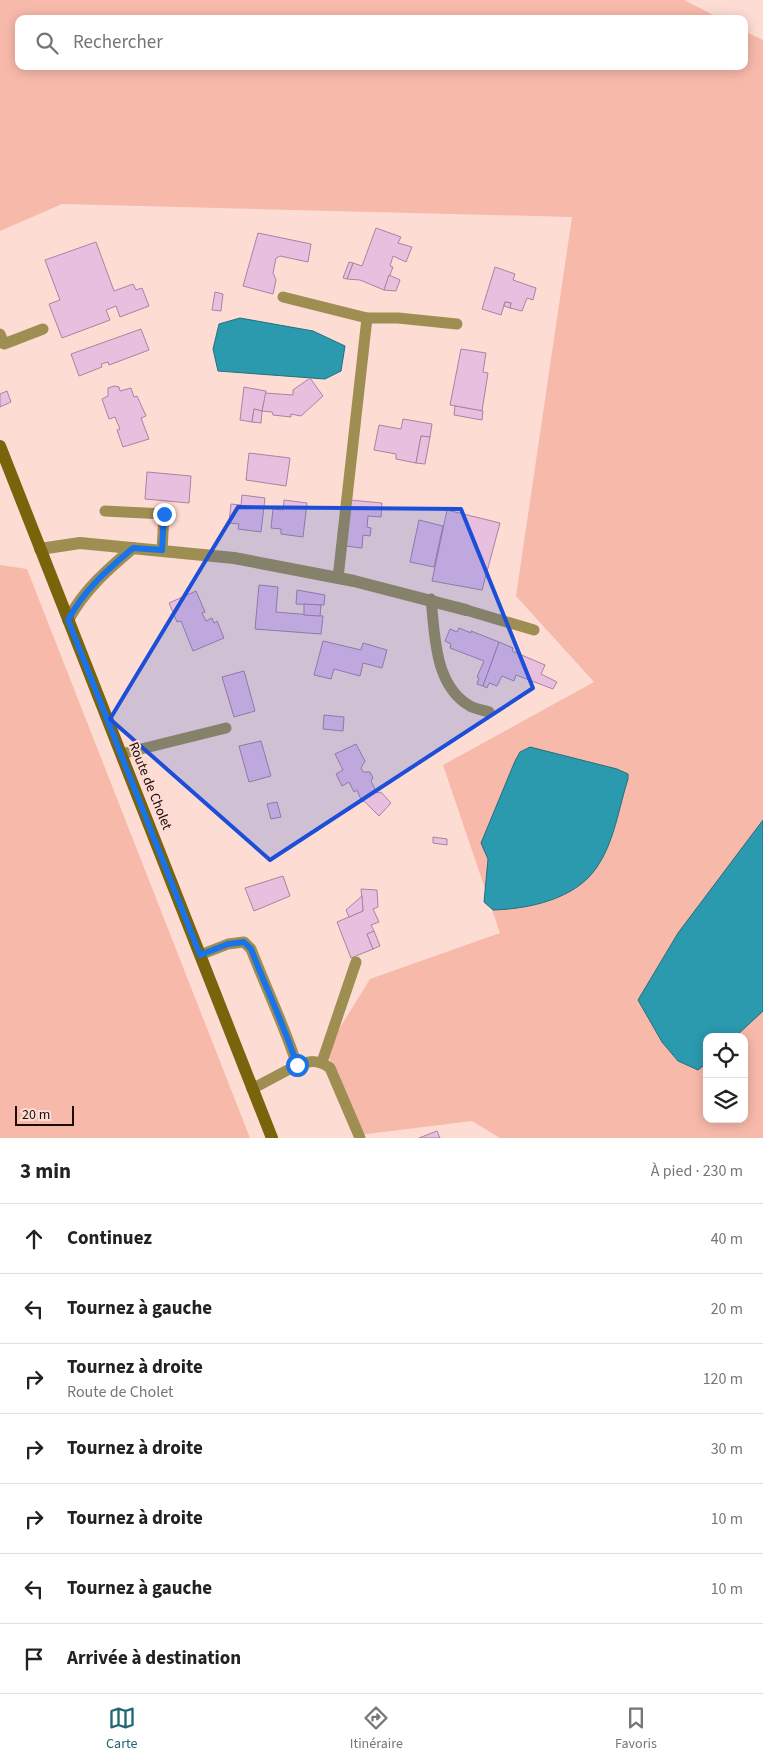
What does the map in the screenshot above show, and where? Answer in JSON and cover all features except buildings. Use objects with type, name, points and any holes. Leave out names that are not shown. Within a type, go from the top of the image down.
[{"type":"main road","name":"Route de Cholet","points":[[0,446],[272,1138]]},
{"type":"street","points":[[40,549],[80,543],[234,558],[338,578],[431,599],[466,610]]},
{"type":"street","points":[[68,620],[79,601],[98,578],[133,548]]},
{"type":"lane","points":[[283,297],[367,318],[398,318],[457,324]]},
{"type":"lane","points":[[338,578],[367,318]]},
{"type":"lane","points":[[0,334],[4,344],[43,329]]},
{"type":"lane","points":[[105,511],[164,514],[162,550]]},
{"type":"lane","points":[[431,599],[436,649],[444,676],[455,694],[471,707],[489,712]]},
{"type":"lane","points":[[466,610],[534,630]]},
{"type":"lane","points":[[121,754],[226,728]]},
{"type":"lane","points":[[200,955],[228,944],[244,942],[251,949],[275,1012],[287,1035],[297,1065]]},
{"type":"lane","points":[[322,1062],[356,962]]},
{"type":"lane","points":[[252,1089],[297,1065],[311,1061],[322,1062],[330,1068],[360,1138]]},
{"type":"highlighted area","points":[[238,507],[461,509],[533,688],[270,860],[110,719]]},
{"type":"shaded area","points":[[0,0],[684,0],[713,15],[15,15],[15,70],[748,70],[748,33],[763,40],[763,1138],[500,1138],[472,1121],[359,1135],[326,1050],[370,979],[500,933],[443,765],[594,682],[516,596],[572,217],[62,204],[0,231]]},
{"type":"shaded area","points":[[0,565],[27,569],[250,1138],[0,1138]]},
{"type":"water","points":[[240,318],[313,331],[345,346],[341,371],[325,379],[218,371],[213,349],[219,324]]},
{"type":"water","points":[[530,747],[617,769],[628,774],[628,779],[608,847],[597,867],[588,878],[577,887],[551,900],[521,907],[493,910],[484,902],[488,859],[481,843],[515,761],[520,752]]},
{"type":"water","points":[[763,820],[763,1011],[739,1033],[703,1033],[703,1066],[698,1070],[678,1061],[662,1042],[638,1000],[678,933]]},
{"type":"route","points":[[164,514],[162,550],[133,548],[98,578],[79,601],[68,620],[200,955],[228,944],[244,942],[251,949],[275,1012],[287,1035],[297,1065]]}]
